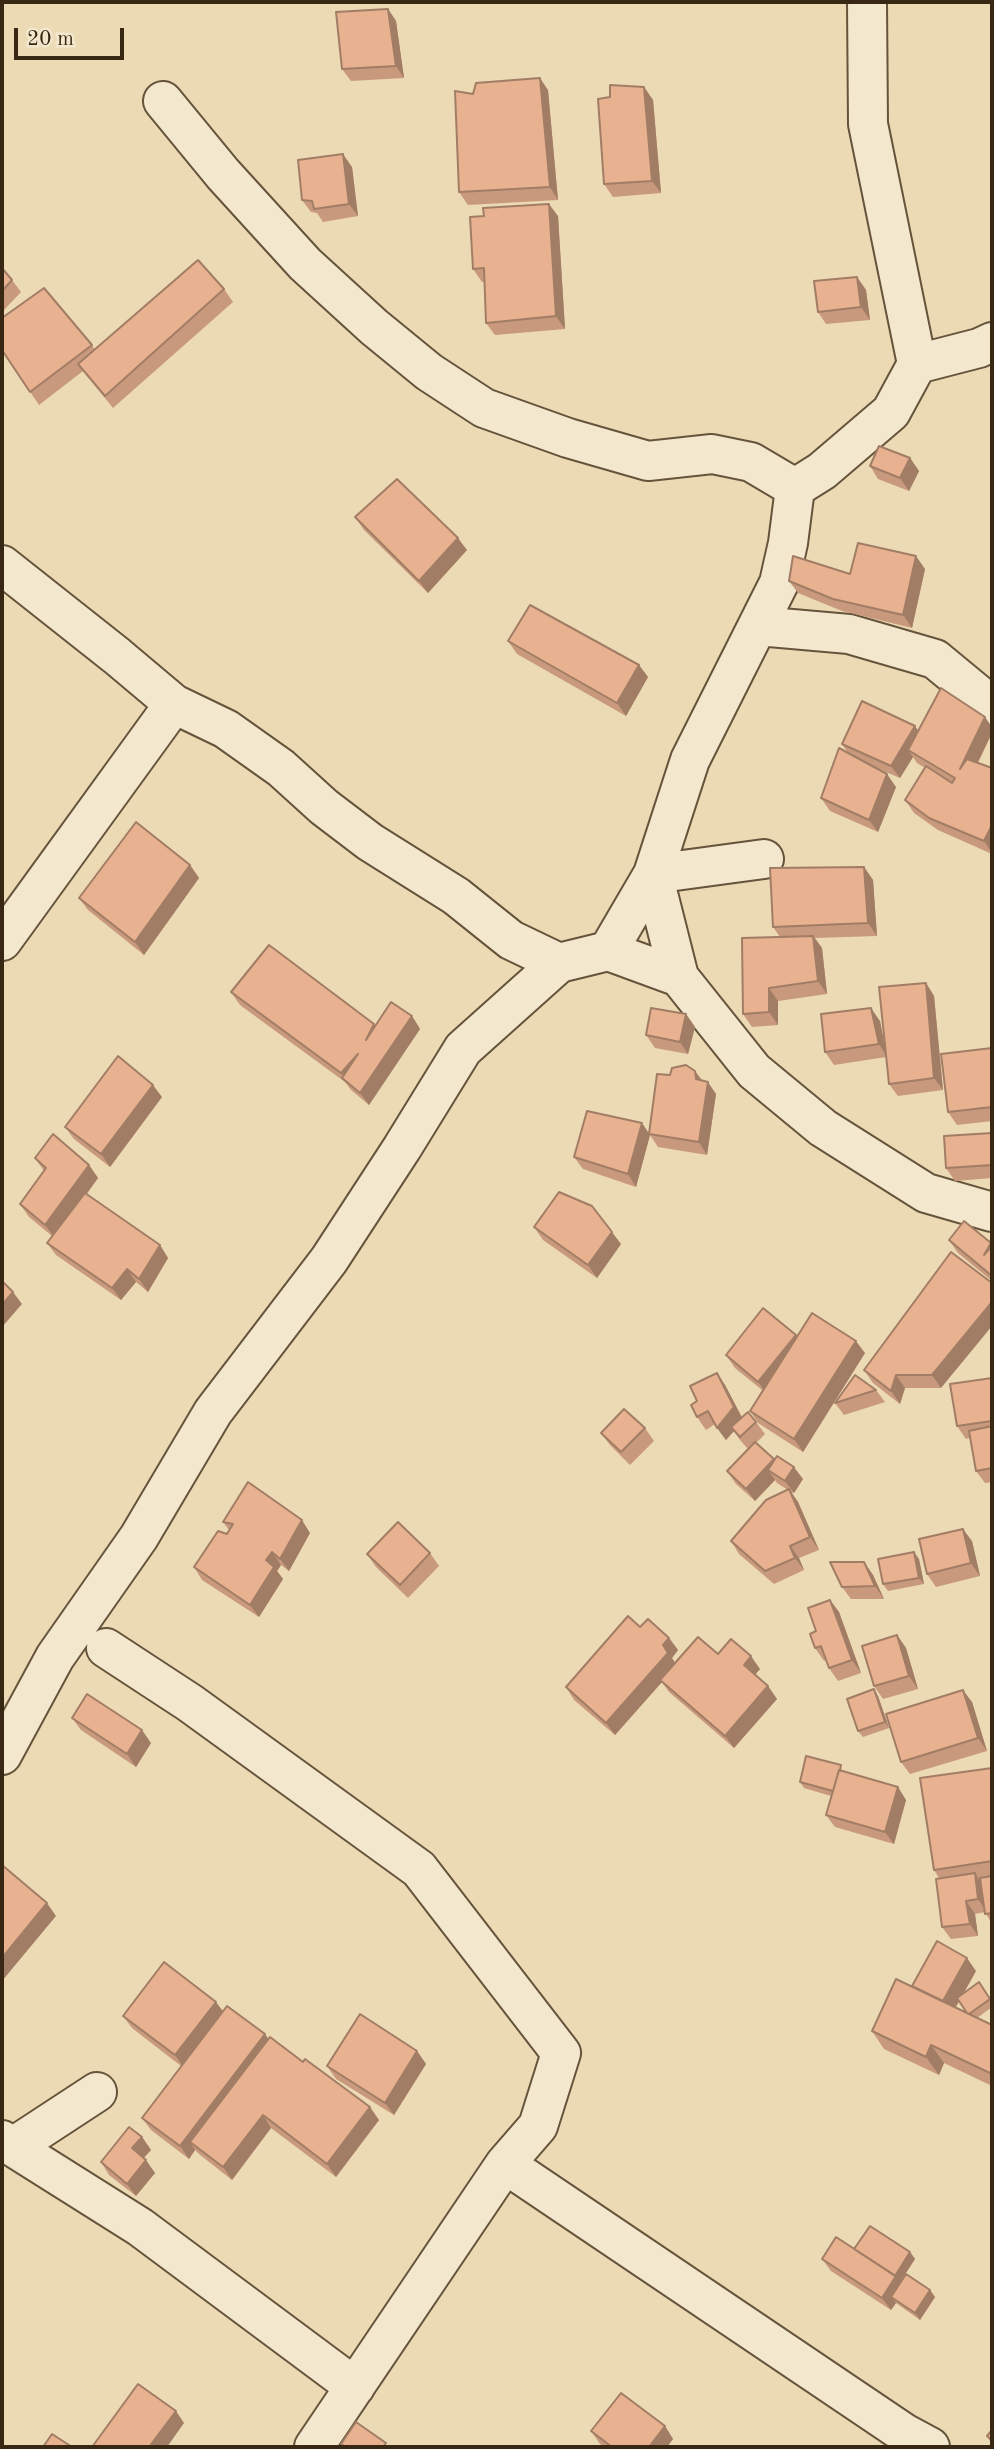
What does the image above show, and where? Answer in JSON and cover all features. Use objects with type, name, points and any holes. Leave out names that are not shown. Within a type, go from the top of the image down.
[{"type":"street","points":[[795,488],[822,471],[891,412],[917,364],[868,124],[867,2]]},
{"type":"street","points":[[163,101],[223,174],[305,264],[374,327],[429,372],[484,408],[568,438],[648,461],[712,454],[751,462],[795,488]]},
{"type":"street","points":[[917,364],[992,342]]},
{"type":"street","points":[[608,951],[653,874],[690,760],[779,583],[788,543],[795,488]]},
{"type":"street","points":[[2,565],[174,704],[226,729],[281,768],[324,807],[370,842],[457,896],[511,940],[559,963]]},
{"type":"street","points":[[758,626],[849,634],[935,659],[992,706]]},
{"type":"street","points":[[2,941],[174,704]]},
{"type":"street","points":[[653,874],[764,859]]},
{"type":"street","points":[[653,874],[679,977],[754,1071],[823,1128],[926,1193],[992,1212]]},
{"type":"street","points":[[2,1755],[55,1657],[139,1537],[213,1412],[237,1377],[329,1260],[463,1049],[559,963],[608,951],[679,977]]},
{"type":"street","points":[[106,1648],[190,1703],[419,1869],[562,2053],[538,2126],[505,2164],[314,2447]]},
{"type":"street","points":[[97,2092],[7,2144],[140,2227],[355,2387]]},
{"type":"street","points":[[505,2164],[904,2444]]},
{"type":"building","points":[[388,9],[396,66],[342,69],[336,12]]},
{"type":"building","points":[[540,78],[550,187],[459,192],[455,91],[473,94],[476,83]]},
{"type":"building","points":[[610,85],[644,87],[652,181],[604,184],[598,99],[610,97]]},
{"type":"building","points":[[343,154],[349,204],[314,209],[312,201],[302,200],[298,160]]},
{"type":"building","points":[[549,204],[556,316],[486,323],[484,268],[473,269],[470,217],[484,216],[483,208]]},
{"type":"building","points":[[198,260],[224,289],[105,396],[78,364]]},
{"type":"building","points":[[2,268],[12,280],[2,291]]},
{"type":"building","points":[[857,277],[861,307],[818,312],[814,281]]},
{"type":"building","points":[[44,288],[92,345],[30,392],[2,350],[2,318]]},
{"type":"building","points":[[879,446],[910,458],[900,478],[870,466]]},
{"type":"building","points":[[397,479],[458,538],[419,581],[355,517]]},
{"type":"building","points":[[858,543],[916,556],[903,615],[833,599],[789,581],[793,556],[850,574]]},
{"type":"building","points":[[530,605],[639,665],[617,703],[508,641]]},
{"type":"building","points":[[941,688],[985,717],[960,769],[967,759],[992,768],[992,825],[984,841],[929,818],[905,800],[926,766],[952,783],[955,778],[908,750]]},
{"type":"building","points":[[862,701],[915,726],[891,766],[842,744]]},
{"type":"building","points":[[839,748],[887,774],[869,820],[821,798]]},
{"type":"building","points":[[136,822],[190,865],[135,942],[79,898]]},
{"type":"building","points":[[864,867],[868,923],[773,927],[770,868]]},
{"type":"building","points":[[813,936],[818,981],[769,988],[769,1012],[743,1014],[742,938]]},
{"type":"building","points":[[269,945],[374,1024],[366,1040],[391,1002],[412,1016],[360,1093],[342,1078],[358,1054],[341,1073],[231,992]]},
{"type":"building","points":[[926,983],[934,1078],[889,1084],[879,987]]},
{"type":"building","points":[[651,1008],[686,1014],[680,1042],[646,1035]]},
{"type":"building","points":[[871,1008],[879,1044],[825,1052],[821,1014]]},
{"type":"building","points":[[992,1048],[992,1107],[948,1112],[941,1054]]},
{"type":"building","points":[[118,1056],[153,1085],[101,1154],[65,1127]]},
{"type":"building","points":[[686,1065],[695,1071],[696,1079],[708,1082],[699,1142],[649,1134],[657,1074],[670,1075],[672,1068]]},
{"type":"building","points":[[587,1111],[642,1123],[628,1174],[574,1157]]},
{"type":"building","points":[[992,1133],[992,1165],[946,1168],[944,1136]]},
{"type":"building","points":[[53,1134],[89,1165],[45,1225],[20,1204],[46,1168],[35,1158]]},
{"type":"building","points":[[559,1192],[592,1206],[612,1232],[588,1265],[534,1227]]},
{"type":"building","points":[[85,1193],[160,1245],[139,1279],[127,1269],[112,1288],[47,1243]]},
{"type":"building","points":[[964,1221],[991,1243],[984,1255],[992,1246],[992,1276],[949,1240]]},
{"type":"building","points":[[951,1252],[992,1283],[992,1302],[932,1375],[896,1375],[891,1391],[864,1370]]},
{"type":"building","points":[[2,1281],[13,1292],[2,1305]]},
{"type":"building","points":[[763,1308],[796,1335],[758,1382],[726,1355]]},
{"type":"building","points":[[812,1313],[856,1341],[794,1439],[750,1411]]},
{"type":"building","points":[[717,1373],[734,1407],[717,1428],[708,1411],[697,1417],[691,1405],[697,1401],[690,1386]]},
{"type":"building","points":[[855,1375],[876,1390],[835,1403]]},
{"type":"building","points":[[992,1378],[992,1421],[957,1426],[950,1384]]},
{"type":"building","points":[[624,1409],[645,1428],[621,1452],[601,1433]]},
{"type":"building","points":[[748,1412],[756,1422],[740,1437],[731,1427]]},
{"type":"building","points":[[992,1426],[992,1468],[976,1471],[969,1431]]},
{"type":"building","points":[[755,1442],[774,1459],[746,1489],[727,1471]]},
{"type":"building","points":[[777,1456],[794,1467],[785,1481],[768,1470]]},
{"type":"building","points":[[248,1482],[302,1520],[280,1559],[272,1552],[266,1560],[274,1567],[250,1605],[194,1567],[218,1531],[227,1534],[233,1524],[223,1522]]},
{"type":"building","points":[[789,1489],[810,1537],[790,1546],[795,1558],[765,1571],[731,1541],[766,1500]]},
{"type":"building","points":[[398,1522],[430,1553],[400,1585],[367,1554]]},
{"type":"building","points":[[963,1529],[971,1563],[927,1574],[919,1539]]},
{"type":"building","points":[[914,1552],[919,1578],[883,1584],[878,1559]]},
{"type":"building","points":[[830,1562],[864,1562],[875,1586],[842,1587]]},
{"type":"building","points":[[830,1600],[852,1660],[829,1668],[821,1646],[815,1648],[810,1634],[816,1631],[808,1608]]},
{"type":"building","points":[[628,1616],[640,1627],[648,1619],[669,1638],[663,1645],[668,1653],[606,1723],[566,1687]]},
{"type":"building","points":[[897,1635],[909,1676],[874,1686],[862,1646]]},
{"type":"building","points":[[698,1637],[718,1654],[731,1639],[751,1656],[744,1665],[768,1686],[725,1736],[660,1680]]},
{"type":"building","points":[[874,1689],[885,1722],[858,1731],[847,1699]]},
{"type":"building","points":[[963,1690],[978,1738],[901,1762],[886,1714]]},
{"type":"building","points":[[87,1694],[142,1730],[127,1754],[72,1718]]},
{"type":"building","points":[[806,1756],[841,1765],[833,1791],[800,1782]]},
{"type":"building","points":[[992,1768],[992,1861],[934,1870],[920,1778]]},
{"type":"building","points":[[839,1770],[898,1787],[885,1832],[826,1815]]},
{"type":"building","points":[[2,1865],[47,1903],[2,1958]]},
{"type":"building","points":[[975,1873],[978,1899],[966,1901],[970,1924],[942,1927],[936,1879]]},
{"type":"building","points":[[992,1876],[992,1913],[985,1914],[980,1878]]},
{"type":"building","points":[[937,1941],[967,1958],[943,2001],[912,1986]]},
{"type":"building","points":[[164,1962],[216,2002],[175,2055],[123,2016]]},
{"type":"building","points":[[896,1979],[992,2025],[992,2074],[931,2045],[926,2057],[872,2031]]},
{"type":"building","points":[[979,1982],[990,1999],[969,2014],[957,1998]]},
{"type":"building","points":[[227,2006],[265,2034],[180,2146],[142,2118]]},
{"type":"building","points":[[360,2014],[417,2051],[385,2103],[327,2066]]},
{"type":"building","points":[[270,2037],[370,2107],[327,2164],[263,2115],[223,2167],[190,2142]]},
{"type":"building","points":[[129,2127],[142,2137],[132,2148],[146,2160],[127,2184],[101,2162]]},
{"type":"building","points":[[870,2226],[910,2252],[895,2276],[854,2249]]},
{"type":"building","points":[[836,2237],[896,2276],[882,2298],[822,2259]]},
{"type":"building","points":[[906,2274],[930,2290],[915,2313],[891,2297]]},
{"type":"building","points":[[138,2384],[176,2411],[149,2447],[92,2447]]},
{"type":"building","points":[[621,2393],[665,2426],[649,2447],[612,2447],[591,2431]]},
{"type":"building","points":[[356,2422],[386,2443],[383,2447],[346,2447],[341,2444]]},
{"type":"building","points":[[52,2434],[72,2447],[43,2447]]}]
